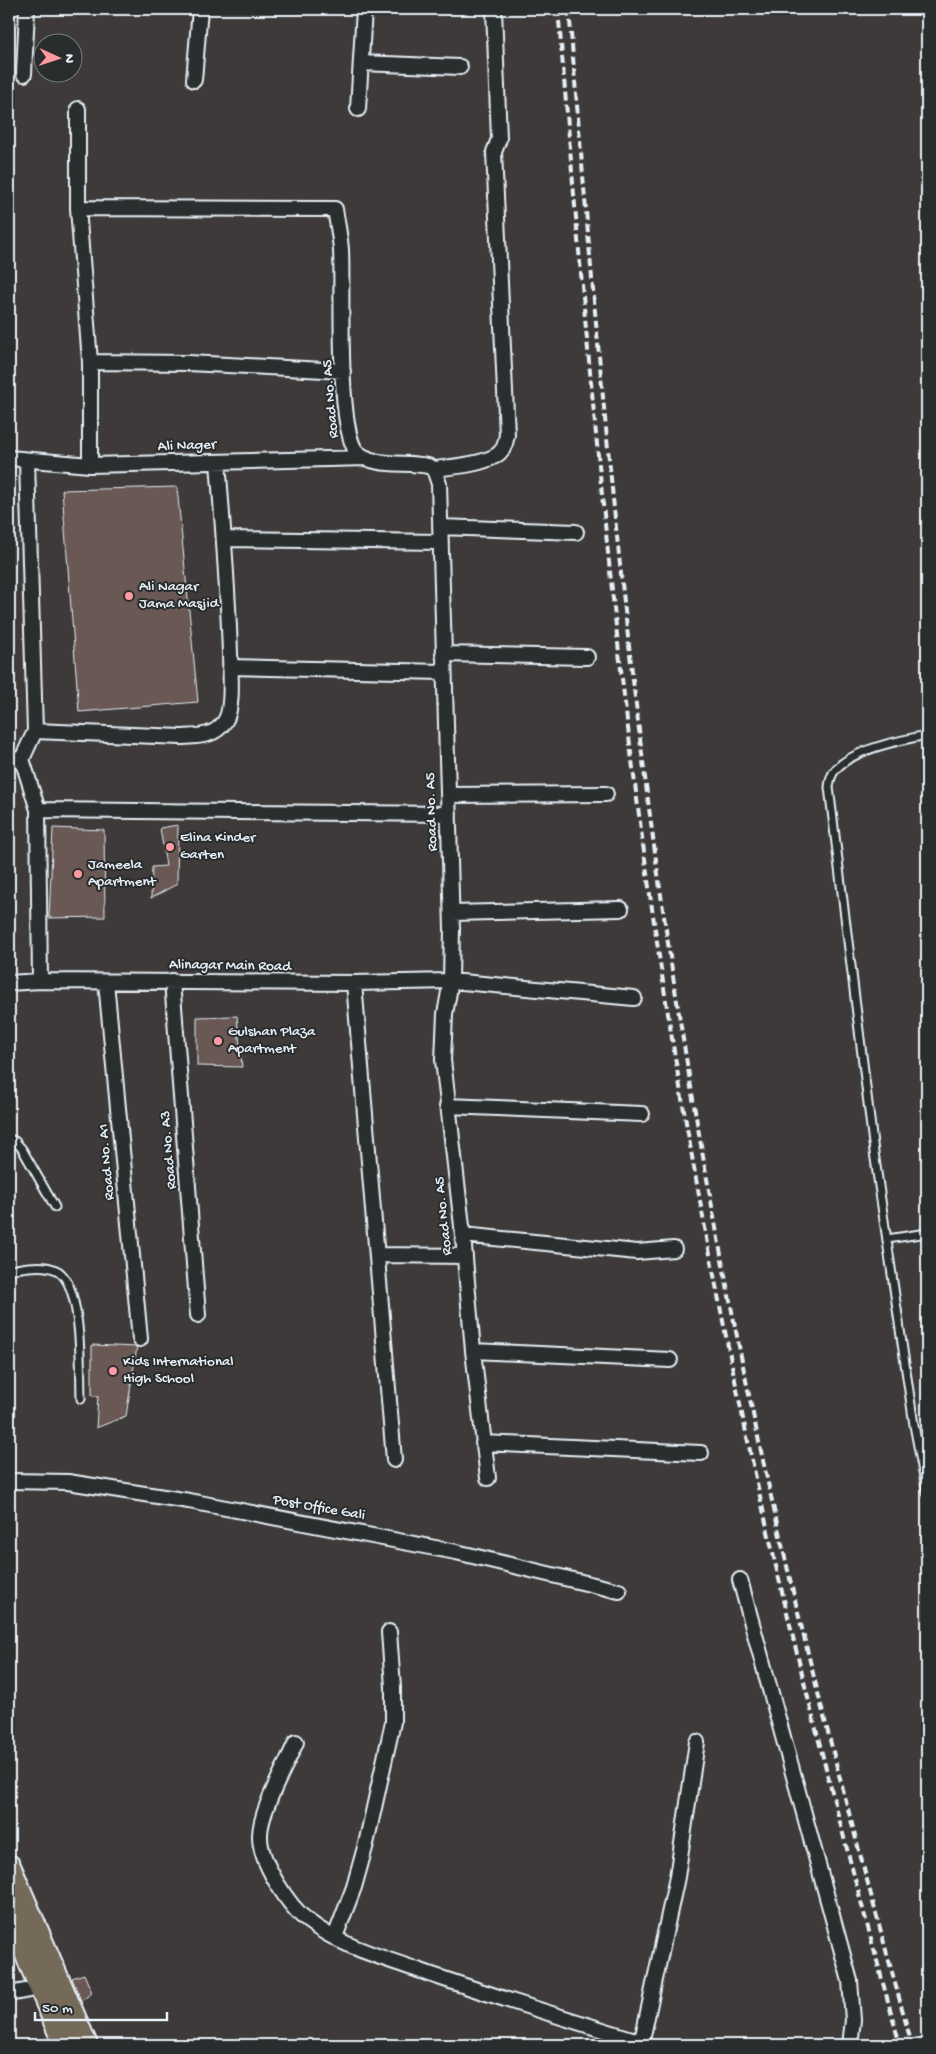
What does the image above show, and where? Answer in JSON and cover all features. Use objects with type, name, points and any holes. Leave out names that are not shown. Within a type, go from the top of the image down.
[{"type":"highway","points":[[9,1866],[65,2045]]},
{"type":"highway","points":[[9,1913],[65,2045]]},
{"type":"street","points":[[24,74],[27,9]]},
{"type":"street","points":[[194,80],[200,9]]},
{"type":"street","points":[[358,109],[364,9]]},
{"type":"street","points":[[367,458],[419,464],[434,470],[476,463],[492,458],[502,450],[507,435],[494,152],[499,138],[494,9]]},
{"type":"street","points":[[361,63],[460,67]]},
{"type":"street","points":[[78,109],[78,208],[90,362],[90,465]]},
{"type":"street","name":"Road No. A5","points":[[78,208],[335,208],[341,249],[343,371],[347,428],[351,444],[357,452],[367,458]]},
{"type":"street","points":[[90,362],[188,363],[343,371]]},
{"type":"street","name":"Ali Nager","points":[[9,458],[90,465],[367,458]]},
{"type":"street","points":[[27,461],[35,731],[16,759],[38,810],[40,981]]},
{"type":"street","points":[[35,731],[181,737],[202,736],[218,730],[227,720],[230,702],[230,666],[218,462]]},
{"type":"street","name":"Road No. A5","points":[[434,470],[439,484],[443,672],[452,912],[451,981],[443,1036],[447,1106],[463,1235],[472,1351],[488,1478]]},
{"type":"street","points":[[440,527],[576,532]]},
{"type":"street","points":[[224,539],[441,542]]},
{"type":"street","points":[[443,654],[587,657]]},
{"type":"street","points":[[230,666],[443,672]]},
{"type":"street","points":[[448,795],[606,794]]},
{"type":"street","points":[[38,810],[449,814]]},
{"type":"street","points":[[452,912],[621,909]]},
{"type":"street","name":"Alinagar Main Road","points":[[9,983],[40,981],[354,983],[451,981],[634,998]]},
{"type":"street","name":"Road No. A3","points":[[172,981],[198,1315]]},
{"type":"street","name":"Road No. A1","points":[[106,982],[140,1339]]},
{"type":"street","points":[[354,983],[394,1460]]},
{"type":"street","points":[[447,1106],[642,1114]]},
{"type":"street","points":[[463,1235],[637,1252],[674,1249]]},
{"type":"street","points":[[377,1255],[465,1256]]},
{"type":"street","points":[[472,1351],[670,1360]]},
{"type":"street","points":[[483,1443],[701,1453]]},
{"type":"street","name":"Post Office Gali","points":[[9,1480],[68,1482],[189,1501],[456,1552],[619,1591]]},
{"type":"street","points":[[740,1580],[850,1981],[853,2020],[850,2045]]},
{"type":"street","points":[[335,1937],[354,1886],[393,1722],[393,1687],[389,1632]]},
{"type":"street","points":[[296,1742],[267,1809],[260,1836],[265,1861],[274,1879],[305,1920],[352,1946],[488,1994],[642,2044],[677,1877],[697,1742]]},
{"type":"street","points":[[9,1994],[40,1988]]},
{"type":"lane","points":[[927,735],[891,743],[842,762],[834,770],[829,787],[874,1152],[914,1425],[927,1493]]},
{"type":"lane","points":[[9,1139],[15,1140],[22,1149],[55,1207]]},
{"type":"lane","points":[[887,1239],[927,1233]]},
{"type":"lane","points":[[9,1270],[47,1267],[58,1271],[67,1280],[75,1302],[81,1399]]},
{"type":"building","name":"Ali Nagar Jama Masjid","points":[[177,487],[198,702],[79,712],[62,490]]},
{"type":"building","name":"Elina Kinder Garten","points":[[178,825],[177,884],[151,898],[152,867],[166,866],[160,828]]},
{"type":"building","name":"Jameela Apartment","points":[[53,828],[104,830],[105,917],[49,918]]},
{"type":"building","name":"Gulshan Plaza Apartment","points":[[237,1016],[242,1067],[197,1066],[197,1017]]},
{"type":"building","name":"Kids International High School","points":[[92,1345],[137,1347],[126,1416],[96,1428],[98,1396],[92,1396]]},
{"type":"building","points":[[84,1974],[92,1993],[81,2001],[72,1978]]},
{"type":"railway","points":[[558,9],[600,480],[626,715],[641,832],[670,1026],[710,1257],[741,1410],[775,1562],[835,1804],[900,2045]]},
{"type":"railway","points":[[569,9],[611,480],[637,715],[669,950],[694,1103],[736,1334],[786,1562],[831,1744],[912,2045]]},
{"type":"place","name":"Ali Nagar Jama Masjid","points":[[129,596]]},
{"type":"place","name":"Elina Kinder Garten","points":[[170,847]]},
{"type":"place","name":"Jameela Apartment","points":[[78,874]]},
{"type":"place","name":"Gulshan Plaza Apartment","points":[[218,1041]]},
{"type":"place","name":"Kids International High School","points":[[113,1371]]}]
